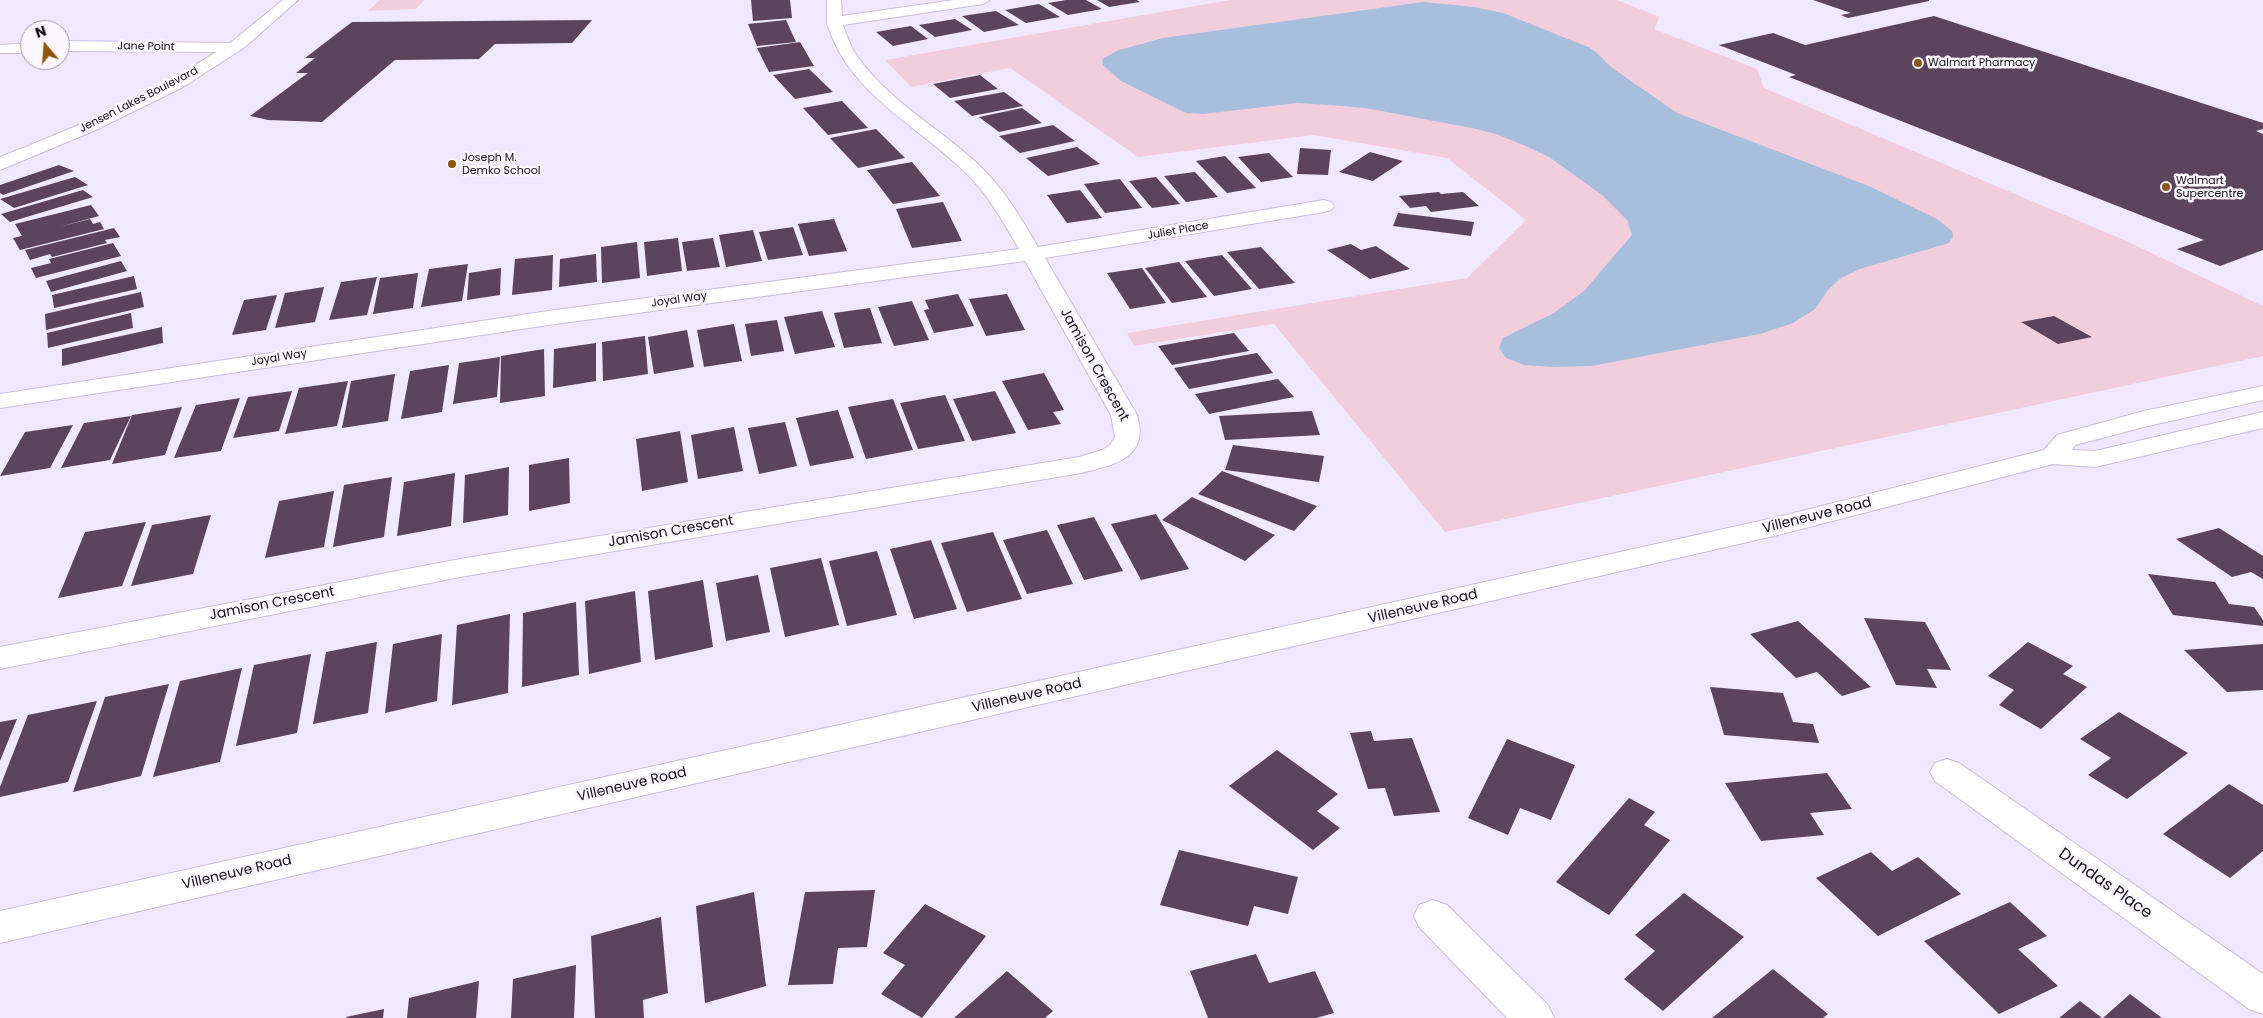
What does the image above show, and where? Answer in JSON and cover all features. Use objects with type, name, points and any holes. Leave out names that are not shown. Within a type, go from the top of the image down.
[{"type":"street","name":"Jensen Lakes Boulevard","points":[[0,164],[67,136],[180,81],[233,48],[291,0]]},
{"type":"street","points":[[834,0],[834,22],[840,42],[851,60],[878,90],[981,177],[1005,208],[1031,254]]},
{"type":"street","points":[[834,22],[983,0]]},
{"type":"street","name":"Jane Point","points":[[70,46],[233,48]]},
{"type":"street","points":[[4,49],[20,48]]},
{"type":"street","name":"Juliet Place","points":[[1031,254],[1324,206]]},
{"type":"street","name":"Joyal Way","points":[[0,401],[548,318],[1031,254]]},
{"type":"street","name":"Jamison Crescent","points":[[0,658],[460,568],[1081,465],[1111,455],[1123,448],[1129,439],[1130,430],[1124,415],[1031,254]]},
{"type":"street","points":[[2053,456],[2066,440],[2263,393]]},
{"type":"street","name":"Villeneuve Road","points":[[0,927],[1778,526],[2053,456],[2095,459],[2263,420]]},
{"type":"street","name":"Dundas Place","points":[[1947,772],[2263,996]]},
{"type":"street","points":[[1433,916],[1534,1018]]},
{"type":"shaded area","points":[[380,0],[424,0],[416,9],[368,11]]},
{"type":"shaded area","points":[[1230,0],[1617,0],[1660,17],[1654,29],[1757,69],[1764,88],[2124,240],[2263,306],[2263,356],[1445,532],[1274,324],[1134,346],[1127,333],[1467,278],[1526,220],[1447,158],[1314,135],[1138,157],[1010,68],[911,87],[885,60]]},
{"type":"water","points":[[1423,2],[1475,7],[1503,13],[1588,47],[1611,67],[1677,113],[1871,187],[1937,219],[1952,231],[1953,237],[1949,243],[1860,269],[1841,278],[1828,290],[1815,309],[1793,323],[1760,334],[1592,366],[1552,367],[1525,365],[1506,358],[1499,348],[1503,338],[1554,313],[1584,291],[1632,235],[1627,220],[1602,195],[1549,157],[1496,134],[1365,108],[1298,103],[1203,114],[1186,113],[1121,81],[1103,65],[1102,59],[1119,50],[1163,38]]},
{"type":"building","points":[[751,0],[790,0],[792,18],[753,21]]},
{"type":"building","points":[[1066,0],[1086,0],[1102,9],[1068,15],[1048,3]]},
{"type":"building","points":[[1097,0],[1137,0],[1140,2],[1109,7]]},
{"type":"building","points":[[1813,0],[1929,1],[1848,18],[1841,15],[1851,13]]},
{"type":"building","points":[[1039,4],[1060,17],[1026,23],[1005,10]]},
{"type":"building","points":[[996,11],[1019,25],[984,32],[962,16]]},
{"type":"building","name":"Walmart Supercentre","points":[[1934,16],[2263,123],[2263,129],[2256,131],[2263,134],[2263,250],[2220,266],[2177,249],[2204,240],[1789,77],[1796,75],[1719,45],[1773,33],[1805,45]]},
{"type":"building","points":[[955,19],[972,30],[935,37],[919,25]]},
{"type":"building","points":[[592,20],[572,43],[495,44],[479,59],[395,60],[322,122],[268,120],[250,116],[308,73],[296,73],[315,58],[305,58],[352,22]]},
{"type":"building","points":[[786,20],[796,42],[757,46],[748,24]]},
{"type":"building","points":[[911,26],[928,39],[893,46],[876,32]]},
{"type":"building","points":[[800,42],[814,66],[769,72],[757,48]]},
{"type":"building","points":[[809,69],[833,92],[795,99],[773,75]]},
{"type":"building","points":[[980,75],[998,89],[950,98],[933,84]]},
{"type":"building","points":[[1004,92],[1023,106],[972,116],[954,101]]},
{"type":"building","points":[[842,101],[868,128],[828,135],[803,108]]},
{"type":"building","points":[[1022,108],[1042,123],[999,132],[979,117]]},
{"type":"building","points":[[1053,125],[1075,141],[1020,153],[999,136]]},
{"type":"building","points":[[876,129],[905,158],[858,168],[830,138]]},
{"type":"building","points":[[1077,147],[1100,164],[1048,176],[1026,158]]},
{"type":"building","points":[[1300,148],[1331,150],[1328,175],[1297,174]]},
{"type":"building","points":[[1370,152],[1403,161],[1373,181],[1339,172]]},
{"type":"building","points":[[1269,153],[1293,177],[1261,182],[1238,157]]},
{"type":"building","points":[[1225,156],[1256,188],[1227,193],[1196,161]]},
{"type":"building","points":[[912,162],[940,196],[893,204],[867,170]]},
{"type":"building","points":[[59,165],[74,171],[3,195],[0,193],[0,185]]},
{"type":"building","points":[[1195,172],[1218,197],[1186,202],[1164,176]]},
{"type":"building","points":[[75,177],[88,185],[14,208],[0,199]]},
{"type":"building","points":[[1156,177],[1180,204],[1152,208],[1129,181]]},
{"type":"building","points":[[1120,179],[1142,208],[1105,213],[1084,184]]},
{"type":"building","points":[[83,190],[93,197],[10,222],[1,214]]},
{"type":"building","points":[[1080,190],[1102,218],[1067,223],[1047,195]]},
{"type":"building","points":[[1439,192],[1441,194],[1463,192],[1479,206],[1431,212],[1426,206],[1410,208],[1399,196]]},
{"type":"building","points":[[943,202],[962,241],[912,248],[896,209]]},
{"type":"building","points":[[91,205],[99,216],[59,227],[90,219],[93,224],[100,222],[104,229],[20,250],[13,238],[22,236],[15,224]]},
{"type":"building","points":[[1398,213],[1474,222],[1471,236],[1393,226]]},
{"type":"building","points":[[834,219],[847,251],[809,256],[798,224]]},
{"type":"building","points":[[793,227],[803,255],[768,260],[759,232]]},
{"type":"building","points":[[114,228],[120,237],[105,240],[107,243],[52,257],[50,254],[30,260],[25,250]]},
{"type":"building","points":[[753,230],[762,261],[726,267],[719,235]]},
{"type":"building","points":[[678,238],[682,271],[647,276],[644,242]]},
{"type":"building","points":[[713,238],[720,267],[687,271],[682,242]]},
{"type":"building","points":[[637,242],[640,278],[602,283],[601,247]]},
{"type":"building","points":[[113,243],[121,256],[36,278],[31,268],[51,263],[49,259]]},
{"type":"building","points":[[1351,244],[1361,250],[1376,246],[1410,269],[1370,279],[1327,250]]},
{"type":"building","points":[[1261,247],[1295,283],[1259,289],[1227,252]]},
{"type":"building","points":[[596,254],[597,282],[559,287],[560,259]]},
{"type":"building","points":[[553,255],[552,290],[512,295],[515,259]]},
{"type":"building","points":[[1222,255],[1252,289],[1214,296],[1185,261]]},
{"type":"building","points":[[121,261],[127,271],[51,292],[46,281]]},
{"type":"building","points":[[1179,262],[1207,297],[1172,303],[1145,268]]},
{"type":"building","points":[[468,264],[462,301],[421,307],[429,269]]},
{"type":"building","points":[[501,268],[500,295],[467,300],[469,273]]},
{"type":"building","points":[[1142,268],[1166,303],[1130,309],[1107,273]]},
{"type":"building","points":[[418,273],[413,308],[373,314],[380,278]]},
{"type":"building","points":[[134,276],[137,289],[54,308],[52,295]]},
{"type":"building","points":[[377,277],[367,315],[329,320],[341,282]]},
{"type":"building","points":[[324,287],[315,322],[275,328],[285,293]]},
{"type":"building","points":[[141,292],[144,307],[46,330],[45,314]]},
{"type":"building","points":[[958,294],[974,326],[934,333],[924,310],[929,309],[925,300]]},
{"type":"building","points":[[1007,294],[1025,330],[986,336],[969,299]]},
{"type":"building","points":[[277,295],[266,330],[232,335],[244,300]]},
{"type":"building","points":[[912,301],[929,340],[894,346],[878,307]]},
{"type":"building","points":[[870,308],[882,343],[844,348],[834,313]]},
{"type":"building","points":[[822,311],[835,347],[795,354],[784,317]]},
{"type":"building","points":[[131,313],[133,328],[48,348],[47,333]]},
{"type":"building","points":[[2054,316],[2092,337],[2058,344],[2021,322]]},
{"type":"building","points":[[777,320],[784,351],[751,356],[745,324]]},
{"type":"building","points":[[734,324],[742,361],[704,367],[697,330]]},
{"type":"building","points":[[162,327],[163,343],[62,366],[62,349]]},
{"type":"building","points":[[687,330],[694,367],[654,374],[648,337]]},
{"type":"building","points":[[1234,333],[1249,351],[1172,365],[1158,346]]},
{"type":"building","points":[[645,336],[648,374],[603,381],[602,342]]},
{"type":"building","points":[[596,343],[596,381],[553,388],[554,349]]},
{"type":"building","points":[[544,349],[545,396],[500,403],[501,356]]},
{"type":"building","points":[[1257,353],[1273,373],[1189,389],[1174,368]]},
{"type":"building","points":[[500,357],[497,397],[453,404],[459,363]]},
{"type":"building","points":[[449,365],[442,412],[401,419],[410,371]]},
{"type":"building","points":[[1044,373],[1064,410],[1053,412],[1061,424],[1028,430],[1002,381]]},
{"type":"building","points":[[395,374],[388,421],[342,428],[351,381]]},
{"type":"building","points":[[1278,379],[1294,397],[1209,414],[1195,394]]},
{"type":"building","points":[[348,381],[337,426],[285,434],[299,388]]},
{"type":"building","points":[[292,391],[279,431],[233,438],[248,397]]},
{"type":"building","points":[[995,391],[1016,433],[972,441],[953,399]]},
{"type":"building","points":[[945,395],[965,441],[918,449],[900,403]]},
{"type":"building","points":[[240,398],[221,451],[174,458],[196,405]]},
{"type":"building","points":[[893,399],[913,450],[866,459],[848,407]]},
{"type":"building","points":[[182,407],[165,455],[112,464],[132,415]]},
{"type":"building","points":[[838,410],[854,458],[810,466],[796,418]]},
{"type":"building","points":[[1312,411],[1320,435],[1225,440],[1219,416]]},
{"type":"building","points":[[131,416],[110,460],[61,468],[84,423]]},
{"type":"building","points":[[785,422],[797,466],[759,474],[748,428]]},
{"type":"building","points":[[73,425],[50,468],[0,476],[25,432]]},
{"type":"building","points":[[734,427],[743,471],[698,479],[691,435]]},
{"type":"building","points":[[680,431],[688,482],[642,491],[636,439]]},
{"type":"building","points":[[1233,445],[1324,456],[1319,482],[1225,470]]},
{"type":"building","points":[[569,458],[570,503],[529,511],[529,465]]},
{"type":"building","points":[[509,467],[508,515],[463,523],[465,475]]},
{"type":"building","points":[[1222,471],[1317,506],[1294,531],[1198,494]]},
{"type":"building","points":[[455,473],[451,526],[397,536],[404,482]]},
{"type":"building","points":[[392,477],[384,537],[333,547],[344,485]]},
{"type":"building","points":[[334,491],[324,547],[265,558],[279,501]]},
{"type":"building","points":[[1192,497],[1275,535],[1245,561],[1162,520]]},
{"type":"building","points":[[1156,514],[1189,569],[1141,580],[1111,524]]},
{"type":"building","points":[[211,515],[193,574],[131,586],[152,525]]},
{"type":"building","points":[[1094,517],[1123,571],[1084,580],[1057,525]]},
{"type":"building","points":[[146,522],[122,586],[58,598],[85,532]]},
{"type":"building","points":[[2219,528],[2263,556],[2263,579],[2251,572],[2232,577],[2176,539]]},
{"type":"building","points":[[1047,530],[1073,584],[1027,594],[1003,540]]},
{"type":"building","points":[[993,532],[1022,599],[967,612],[941,543]]},
{"type":"building","points":[[931,540],[957,609],[914,619],[890,549]]},
{"type":"building","points":[[877,551],[897,615],[847,626],[829,561]]},
{"type":"building","points":[[821,558],[839,625],[785,637],[770,568]]},
{"type":"building","points":[[2148,574],[2215,582],[2229,604],[2254,607],[2263,620],[2263,626],[2173,615]]},
{"type":"building","points":[[758,575],[770,632],[726,641],[716,583]]},
{"type":"building","points":[[703,580],[713,647],[655,660],[648,591]]},
{"type":"building","points":[[635,591],[641,662],[589,674],[585,601]]},
{"type":"building","points":[[576,602],[579,675],[522,687],[523,613]]},
{"type":"building","points":[[510,614],[508,693],[452,705],[457,625]]},
{"type":"building","points":[[1864,618],[1925,622],[1951,670],[1927,669],[1937,688],[1896,685]]},
{"type":"building","points":[[1798,621],[1871,687],[1842,696],[1817,672],[1796,678],[1750,634]]},
{"type":"building","points":[[442,634],[437,701],[385,713],[393,644]]},
{"type":"building","points":[[377,642],[368,713],[313,724],[326,652]]},
{"type":"building","points":[[2028,642],[2073,666],[2063,674],[2087,687],[2041,729],[1999,705],[2014,690],[1988,676]]},
{"type":"building","points":[[2263,644],[2263,690],[2227,692],[2184,650]]},
{"type":"building","points":[[311,654],[297,733],[236,746],[254,665]]},
{"type":"building","points":[[242,668],[220,762],[153,777],[180,681]]},
{"type":"building","points":[[169,684],[141,776],[73,792],[105,697]]},
{"type":"building","points":[[1710,687],[1783,693],[1793,722],[1813,724],[1819,743],[1724,735]]},
{"type":"building","points":[[97,701],[68,782],[0,797],[0,787],[28,715]]},
{"type":"building","points":[[2119,712],[2188,753],[2127,799],[2088,775],[2111,758],[2080,739]]},
{"type":"building","points":[[17,719],[0,761],[0,722]]},
{"type":"building","points":[[1371,731],[1374,741],[1412,738],[1440,812],[1394,816],[1385,788],[1368,789],[1350,733]]},
{"type":"building","points":[[1507,739],[1575,765],[1551,820],[1520,808],[1508,835],[1468,818]]},
{"type":"building","points":[[1277,750],[1338,794],[1317,811],[1340,828],[1313,850],[1229,786]]},
{"type":"building","points":[[1827,773],[1852,809],[1810,813],[1824,835],[1761,841],[1725,783]]},
{"type":"building","points":[[2229,784],[2263,805],[2263,851],[2230,878],[2163,834]]},
{"type":"building","points":[[1629,798],[1655,812],[1644,825],[1670,840],[1609,915],[1556,882]]},
{"type":"building","points":[[1179,850],[1298,877],[1288,914],[1254,906],[1248,926],[1160,905]]},
{"type":"building","points":[[1871,852],[1892,871],[1918,857],[1961,894],[1878,936],[1816,878]]},
{"type":"building","points":[[875,890],[867,947],[838,948],[833,984],[788,985],[805,892]]},
{"type":"building","points":[[754,892],[766,986],[705,1003],[696,906]]},
{"type":"building","points":[[1684,893],[1744,937],[1663,1011],[1624,979],[1655,951],[1635,935]]},
{"type":"building","points":[[2010,902],[2047,936],[2018,949],[2058,986],[1999,1014],[1924,941]]},
{"type":"building","points":[[925,904],[986,936],[922,1018],[881,994],[905,965],[883,953]]},
{"type":"building","points":[[661,917],[668,993],[643,1000],[644,1018],[595,1018],[591,936]]},
{"type":"building","points":[[1256,954],[1269,983],[1315,971],[1334,1013],[1316,1018],[1208,1018],[1190,971]]},
{"type":"building","points":[[576,965],[574,1018],[511,1018],[513,979]]},
{"type":"building","points":[[1773,969],[1828,1014],[1823,1018],[1712,1018]]},
{"type":"building","points":[[1007,971],[1053,1011],[1045,1018],[954,1018]]},
{"type":"building","points":[[479,981],[476,1018],[407,1018],[409,998]]},
{"type":"building","points":[[2130,994],[2162,1018],[2103,1018]]},
{"type":"building","points":[[2080,1001],[2102,1018],[2059,1018]]},
{"type":"building","points":[[384,1009],[383,1018],[346,1017]]},
{"type":"place","name":"Walmart Pharmacy","points":[[1918,63]]},
{"type":"place","name":"Joseph M. Demko School","points":[[452,164]]},
{"type":"place","name":"Walmart Supercentre","points":[[2166,187]]}]
